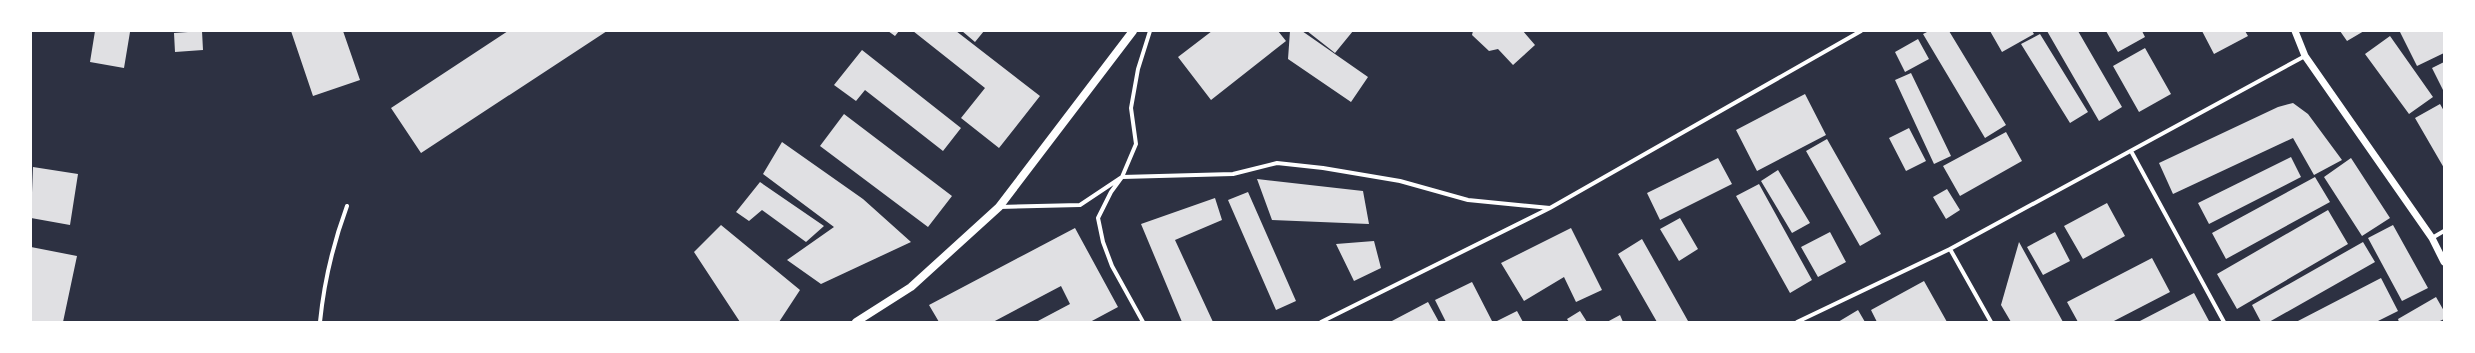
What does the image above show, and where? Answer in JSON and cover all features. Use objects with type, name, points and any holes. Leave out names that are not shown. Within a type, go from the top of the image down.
[{"type":"main road","points":[[856,322],[911,287],[999,208],[1134,31]]},
{"type":"street","points":[[1143,322],[1112,266],[1103,242],[1098,218],[1111,192],[1122,177],[1136,144],[1131,108],[1138,69],[1150,31]]},
{"type":"street","points":[[1321,322],[1550,208],[1861,31]]},
{"type":"street","points":[[2295,31],[2305,56],[2432,238],[2444,262]]},
{"type":"street","points":[[1797,322],[1950,249],[2305,56]]},
{"type":"street","points":[[2131,151],[2224,322]]},
{"type":"street","points":[[999,208],[1080,205],[1122,177],[1233,174],[1277,163],[1323,168],[1400,181],[1468,200],[1550,208]]},
{"type":"street","points":[[320,322],[324,291],[337,233],[347,206]]},
{"type":"street","points":[[2432,238],[2444,231]]},
{"type":"street","points":[[1950,249],[1991,322]]},
{"type":"building","points":[[95,31],[130,32],[124,68],[90,62]]},
{"type":"building","points":[[202,31],[203,50],[175,52],[174,33]]},
{"type":"building","points":[[291,31],[343,31],[360,80],[313,96]]},
{"type":"building","points":[[508,31],[607,31],[421,153],[391,108]]},
{"type":"building","points":[[888,31],[899,31],[895,36]]},
{"type":"building","points":[[913,31],[956,31],[1040,96],[999,148],[961,118],[985,88]]},
{"type":"building","points":[[962,31],[984,31],[975,42]]},
{"type":"building","points":[[1212,31],[1278,31],[1286,41],[1211,100],[1178,57]]},
{"type":"building","points":[[1290,31],[1302,31],[1368,77],[1351,102],[1288,59]]},
{"type":"building","points":[[1307,31],[1353,31],[1335,53]]},
{"type":"building","points":[[1473,31],[1523,31],[1535,45],[1513,65],[1498,49],[1489,51],[1472,35]]},
{"type":"building","points":[[1929,31],[1949,31],[2006,125],[1985,138],[1923,34]]},
{"type":"building","points":[[1990,31],[2032,31],[2034,34],[2002,52]]},
{"type":"building","points":[[2047,31],[2078,31],[2122,107],[2099,121]]},
{"type":"building","points":[[2106,31],[2142,31],[2145,37],[2118,52]]},
{"type":"building","points":[[2202,31],[2245,31],[2248,36],[2214,54]]},
{"type":"building","points":[[2340,31],[2364,31],[2347,41]]},
{"type":"building","points":[[2444,31],[2444,53],[2417,66],[2400,32]]},
{"type":"building","points":[[2040,34],[2088,112],[2070,123],[2021,44]]},
{"type":"building","points":[[2390,36],[2433,97],[2409,114],[2365,54]]},
{"type":"building","points":[[1918,39],[1929,59],[1905,72],[1895,52]]},
{"type":"building","points":[[2145,48],[2171,94],[2139,112],[2113,66]]},
{"type":"building","points":[[862,50],[961,128],[943,151],[865,90],[856,101],[834,85]]},
{"type":"building","points":[[2444,62],[2444,92],[2432,68]]},
{"type":"building","points":[[1911,73],[1951,156],[1934,164],[1895,80]]},
{"type":"building","points":[[1805,94],[1826,135],[1757,171],[1736,130]]},
{"type":"building","points":[[2293,103],[2308,114],[2342,160],[2314,175],[2293,138],[2173,194],[2159,163],[2278,107]]},
{"type":"building","points":[[2440,104],[2444,111],[2444,168],[2415,118]]},
{"type":"building","points":[[844,114],[952,196],[928,227],[820,146]]},
{"type":"building","points":[[1909,128],[1926,161],[1906,171],[1889,138]]},
{"type":"building","points":[[2006,132],[2022,161],[1960,196],[1943,166]]},
{"type":"building","points":[[1827,139],[1881,234],[1860,246],[1806,151]]},
{"type":"building","points":[[782,142],[863,199],[911,242],[821,284],[787,260],[834,227],[763,174]]},
{"type":"building","points":[[2291,157],[2301,177],[2209,224],[2198,203]]},
{"type":"building","points":[[1718,158],[1732,184],[1660,220],[1647,193]]},
{"type":"building","points":[[2351,158],[2390,218],[2362,236],[2324,177]]},
{"type":"building","points":[[33,167],[78,174],[70,225],[31,218]]},
{"type":"building","points":[[1778,170],[1810,223],[1792,233],[1761,181]]},
{"type":"building","points":[[2315,177],[2330,202],[2226,259],[2212,233]]},
{"type":"building","points":[[1257,179],[1363,191],[1369,224],[1272,220]]},
{"type":"building","points":[[760,182],[824,226],[806,242],[762,210],[749,221],[736,212]]},
{"type":"building","points":[[1759,184],[1812,280],[1790,293],[1736,196]]},
{"type":"building","points":[[1947,189],[1960,210],[1946,219],[1933,197]]},
{"type":"building","points":[[1248,192],[1296,301],[1276,310],[1228,200]]},
{"type":"building","points":[[1215,198],[1222,220],[1175,240],[1213,322],[1182,322],[1141,224]]},
{"type":"building","points":[[2107,203],[2125,236],[2083,259],[2064,226]]},
{"type":"building","points":[[2328,210],[2348,244],[2237,309],[2217,274]]},
{"type":"building","points":[[1680,218],[1698,249],[1679,261],[1660,229]]},
{"type":"building","points":[[721,225],[800,290],[779,322],[740,322],[694,252]]},
{"type":"building","points":[[2393,225],[2428,288],[2402,301],[2368,238]]},
{"type":"building","points":[[1075,228],[1118,307],[1090,322],[1036,322],[1070,304],[1061,286],[993,322],[939,322],[929,305]]},
{"type":"building","points":[[1571,228],[1602,290],[1576,302],[1564,277],[1524,301],[1501,263]]},
{"type":"building","points":[[1830,232],[1846,262],[1818,277],[1801,247]]},
{"type":"building","points":[[2055,232],[2070,261],[2043,275],[2027,247]]},
{"type":"building","points":[[1642,239],[1688,321],[1657,322],[1618,254]]},
{"type":"building","points":[[1374,241],[1381,268],[1354,281],[1336,244]]},
{"type":"building","points":[[2019,242],[2063,322],[2011,322],[2001,305]]},
{"type":"building","points":[[2363,242],[2375,262],[2269,322],[2261,322],[2252,305]]},
{"type":"building","points":[[31,247],[77,256],[63,322],[31,322]]},
{"type":"building","points":[[2152,258],[2170,292],[2112,322],[2078,322],[2067,302]]},
{"type":"building","points":[[2381,278],[2398,311],[2376,322],[2296,322]]},
{"type":"building","points":[[1924,281],[1947,322],[1877,322],[1871,310]]},
{"type":"building","points":[[1472,282],[1492,321],[1446,322],[1435,300]]},
{"type":"building","points":[[2194,293],[2209,321],[2138,322]]},
{"type":"building","points":[[2436,297],[2444,311],[2444,319],[2438,322],[2399,322],[2398,319]]},
{"type":"building","points":[[1428,302],[1439,322],[1390,322]]},
{"type":"building","points":[[1858,310],[1865,322],[1838,322]]},
{"type":"building","points":[[1517,311],[1523,322],[1495,322]]},
{"type":"building","points":[[1580,311],[1587,322],[1569,322],[1567,319]]},
{"type":"building","points":[[1620,315],[1623,322],[1607,322]]}]
